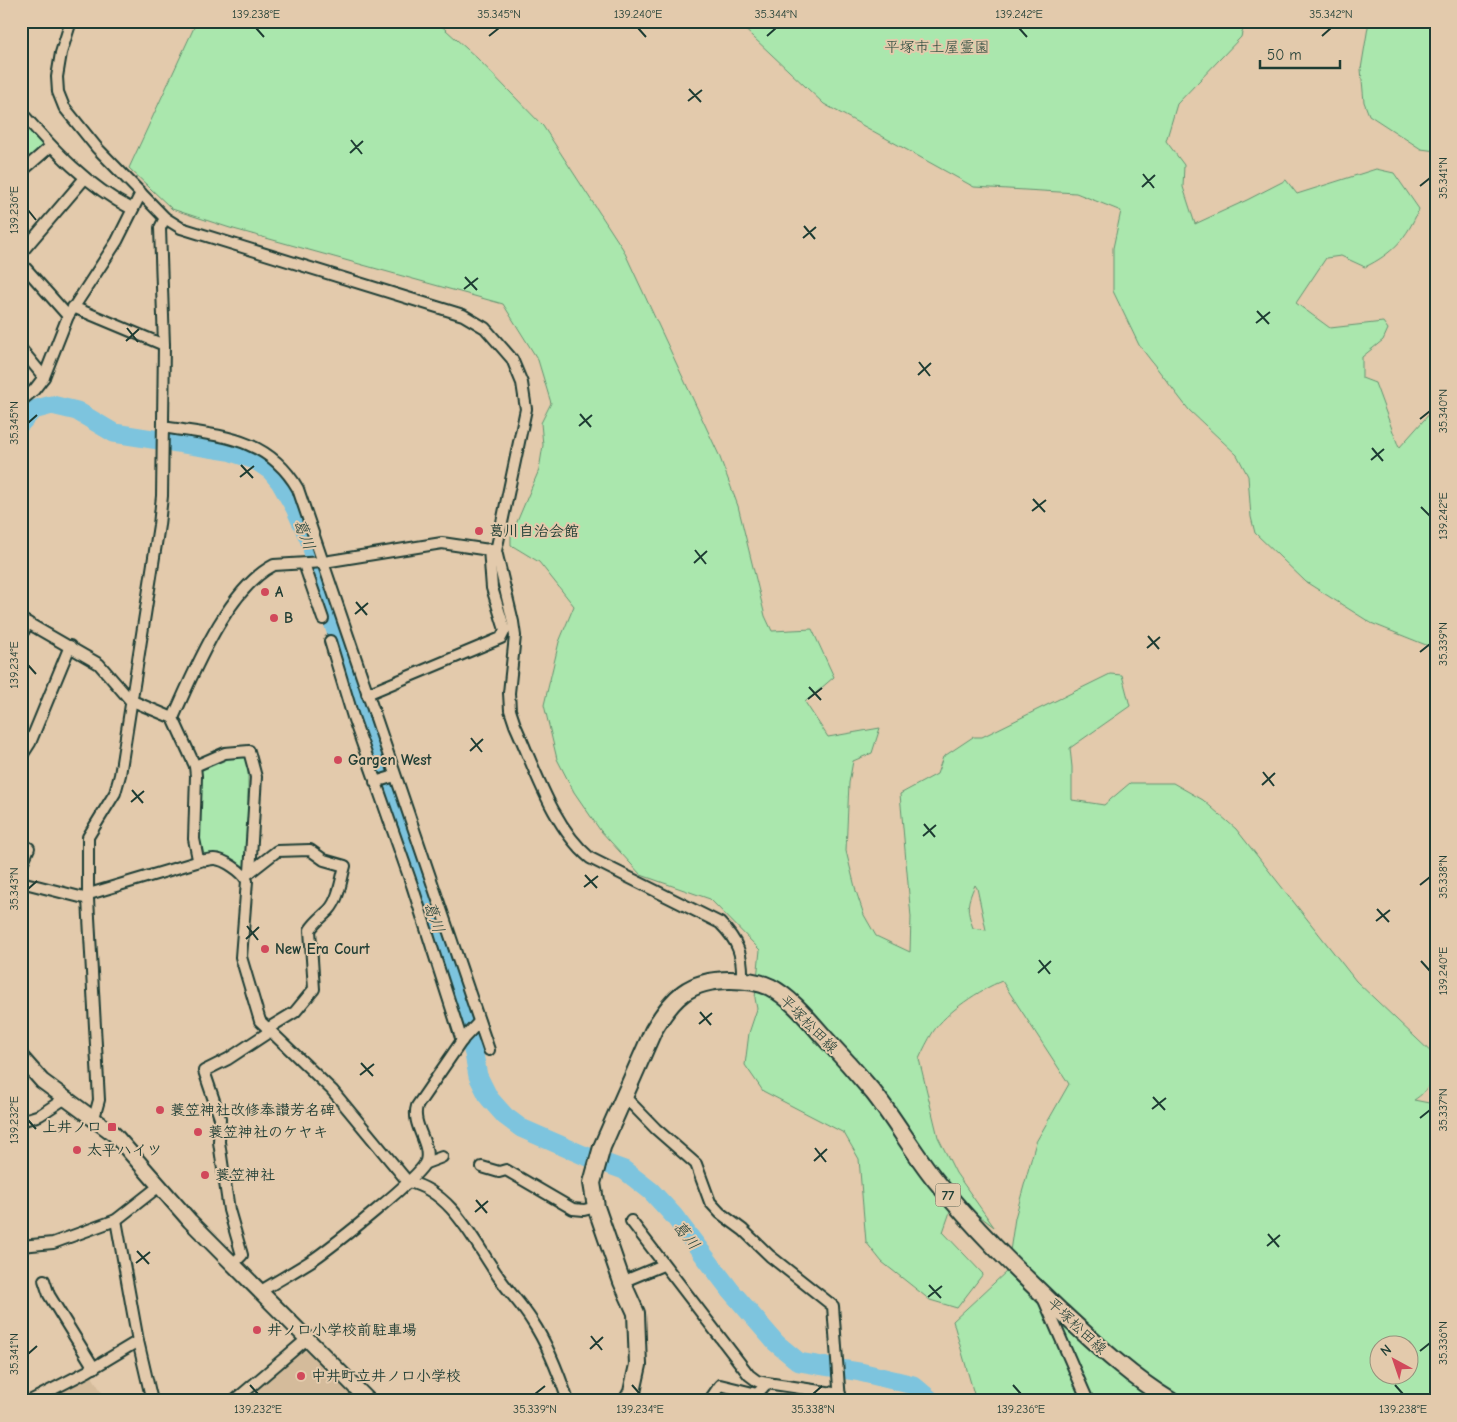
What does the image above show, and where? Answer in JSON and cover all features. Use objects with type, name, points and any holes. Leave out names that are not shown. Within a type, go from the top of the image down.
[{"type":"main road","name":"平塚松田線","points":[[627,1401],[632,1392],[638,1365],[636,1313],[622,1282],[596,1206],[592,1183],[594,1171],[602,1147],[653,1031],[673,1001],[701,983],[742,980],[760,983],[773,988],[809,1019],[874,1093],[936,1181],[972,1222],[1041,1292],[1117,1364],[1144,1385],[1171,1401]]},
{"type":"street","points":[[71,21],[61,53],[57,77],[58,92],[64,107],[97,148],[165,218],[181,228],[463,315],[485,328],[512,359],[522,383],[526,409],[493,550],[492,588],[504,630],[501,638],[367,694]]},
{"type":"street","points":[[21,112],[51,146],[85,178],[107,196],[132,209]]},
{"type":"street","points":[[21,172],[51,146]]},
{"type":"street","points":[[21,253],[85,178]]},
{"type":"street","points":[[21,401],[34,390],[44,377],[70,311],[117,241],[141,193]]},
{"type":"street","points":[[94,1118],[99,1100],[99,1090],[88,896],[88,837],[96,821],[116,793],[159,525],[162,496],[164,345],[160,228],[165,218]]},
{"type":"street","points":[[21,263],[70,311],[164,345]]},
{"type":"street","points":[[21,349],[44,377]]},
{"type":"street","points":[[163,427],[236,439],[254,445],[270,455],[292,478],[298,488],[488,1050]]},
{"type":"street","points":[[173,718],[214,634],[247,585],[254,577],[274,565],[324,562],[442,543],[493,550]]},
{"type":"street","points":[[493,550],[514,629],[508,694],[510,710],[518,734],[567,834],[576,847],[590,858],[720,923],[731,933],[742,954],[742,980]]},
{"type":"street","points":[[304,564],[323,619]]},
{"type":"street","points":[[21,636],[24,621],[99,664],[130,700],[173,718],[195,766],[194,839],[200,861]]},
{"type":"street","points":[[330,641],[375,782],[415,894],[463,1040]]},
{"type":"street","points":[[21,757],[30,743],[70,646]]},
{"type":"street","points":[[195,766],[225,753],[249,751],[256,777],[247,887],[240,944],[241,957],[260,1021],[268,1031],[332,1090],[408,1182],[419,1184],[444,1202],[474,1238],[497,1276],[533,1322],[549,1352],[568,1401]]},
{"type":"street","points":[[375,782],[395,776]]},
{"type":"street","points":[[21,844],[29,848],[21,866]]},
{"type":"street","points":[[233,1264],[242,1255],[226,1190],[219,1142],[220,1118],[204,1071],[228,1059],[295,1012],[314,989],[310,930],[314,923],[329,910],[336,899],[345,866],[324,860],[310,850],[277,852],[248,874]]},
{"type":"street","points":[[21,882],[88,896],[200,861],[215,859],[248,874]]},
{"type":"street","points":[[426,1163],[427,1154],[415,1111],[463,1040],[478,1024]]},
{"type":"street","points":[[21,1057],[42,1081],[114,1134],[158,1187],[369,1401]]},
{"type":"street","points":[[625,1097],[656,1129],[696,1164],[710,1202],[770,1256],[833,1306],[840,1397],[758,1381],[749,1375],[631,1221]]},
{"type":"street","points":[[21,1121],[40,1115],[64,1099]]},
{"type":"street","points":[[261,1291],[315,1258],[408,1182],[426,1163],[442,1158]]},
{"type":"street","points":[[482,1167],[499,1172],[506,1170],[573,1208],[584,1210],[596,1206]]},
{"type":"street","points":[[21,1246],[53,1243],[116,1220],[158,1187]]},
{"type":"street","points":[[116,1220],[138,1341],[152,1401]]},
{"type":"street","points":[[622,1282],[663,1265]]},
{"type":"street","points":[[44,1280],[49,1295],[94,1368]]},
{"type":"street","points":[[1041,1292],[1088,1401]]},
{"type":"street","points":[[234,1401],[308,1338]]},
{"type":"street","points":[[30,1401],[94,1368],[138,1341]]},
{"type":"street","points":[[709,1401],[720,1385],[757,1397],[767,1383]]},
{"type":"shaded area","name":"中井町立井ノ口小学校","points":[[299,1350],[301,1352],[309,1351],[359,1401],[239,1401]]},
{"type":"shaded area","points":[[90,1373],[107,1401],[40,1401]]},
{"type":"green space","points":[[197,21],[436,21],[477,58],[543,126],[623,249],[719,455],[738,506],[765,616],[772,631],[812,629],[834,677],[805,702],[828,737],[880,728],[872,753],[853,761],[849,783],[846,851],[864,915],[876,936],[910,952],[911,917],[900,794],[937,774],[943,757],[973,737],[982,737],[1110,674],[1122,675],[1130,706],[1070,748],[1072,800],[1104,805],[1130,783],[1173,783],[1203,800],[1236,829],[1356,981],[1436,1057],[1435,1070],[1431,1082],[1424,1092],[1414,1100],[1429,1103],[1436,1109],[1436,1401],[976,1401],[953,1321],[1007,1271],[1015,1218],[1036,1142],[1069,1084],[1002,981],[974,995],[946,1017],[933,1032],[919,1059],[938,1137],[956,1173],[994,1227],[973,1211],[950,1212],[943,1232],[983,1274],[957,1308],[930,1300],[882,1262],[866,1242],[859,1159],[844,1133],[763,1091],[745,1065],[749,1033],[757,1009],[755,998],[760,950],[710,899],[641,875],[600,830],[574,792],[557,759],[544,705],[559,642],[574,606],[539,562],[511,545],[511,536],[539,470],[543,445],[541,423],[551,403],[538,360],[503,304],[230,228],[172,209],[129,168]],"holes":[[[975,885],[986,930],[973,928],[969,915],[970,896]]]},
{"type":"green space","name":"平塚市土屋霊園","points":[[736,21],[1245,21],[1241,37],[1177,104],[1166,141],[1184,165],[1183,187],[1195,224],[1286,180],[1297,194],[1376,169],[1394,173],[1419,209],[1404,237],[1391,251],[1375,262],[1365,267],[1341,256],[1326,258],[1296,303],[1330,328],[1383,322],[1388,329],[1383,340],[1362,357],[1362,378],[1375,383],[1399,448],[1431,412],[1436,386],[1436,649],[1371,623],[1306,582],[1255,533],[1251,517],[1248,476],[1237,455],[1189,410],[1139,345],[1113,291],[1113,248],[1121,211],[1076,193],[974,187],[824,104]]},
{"type":"green space","points":[[1369,21],[1436,21],[1436,151],[1421,149],[1369,115],[1364,102],[1361,69]]},
{"type":"green space","points":[[21,119],[43,141],[43,147],[21,166]]},
{"type":"green space","points":[[244,755],[248,758],[248,862],[241,869],[217,854],[204,856],[202,854],[198,820],[200,772],[213,761]]},
{"type":"waterway","name":"葛川","points":[[21,423],[33,410],[52,405],[77,411],[114,433],[229,451],[255,460],[271,471],[280,482],[295,508],[310,541],[330,614],[442,936],[474,1054],[478,1076],[489,1098],[505,1116],[521,1128],[583,1155],[624,1170],[651,1191],[674,1216],[731,1291],[776,1343],[799,1362],[860,1372],[913,1385],[932,1401]]},
{"type":"place","name":"葛川自治会館","points":[[479,531]]},
{"type":"place","name":"A","points":[[265,592]]},
{"type":"place","name":"B","points":[[274,618]]},
{"type":"place","name":"Gargen West","points":[[338,760]]},
{"type":"place","name":"New Era Court","points":[[265,949]]},
{"type":"place","name":"蓑笠神社改修奉讃芳名碑","points":[[160,1110]]},
{"type":"place","name":"上井ノ口","points":[[112,1127]]},
{"type":"place","name":"蓑笠神社のケヤキ","points":[[198,1132]]},
{"type":"place","name":"太平ハイツ","points":[[77,1150]]},
{"type":"place","name":"蓑笠神社","points":[[205,1175]]},
{"type":"place","name":"井ノ口小学校前駐車場","points":[[257,1330]]},
{"type":"place","name":"中井町立井ノ口小学校","points":[[301,1376]]}]
